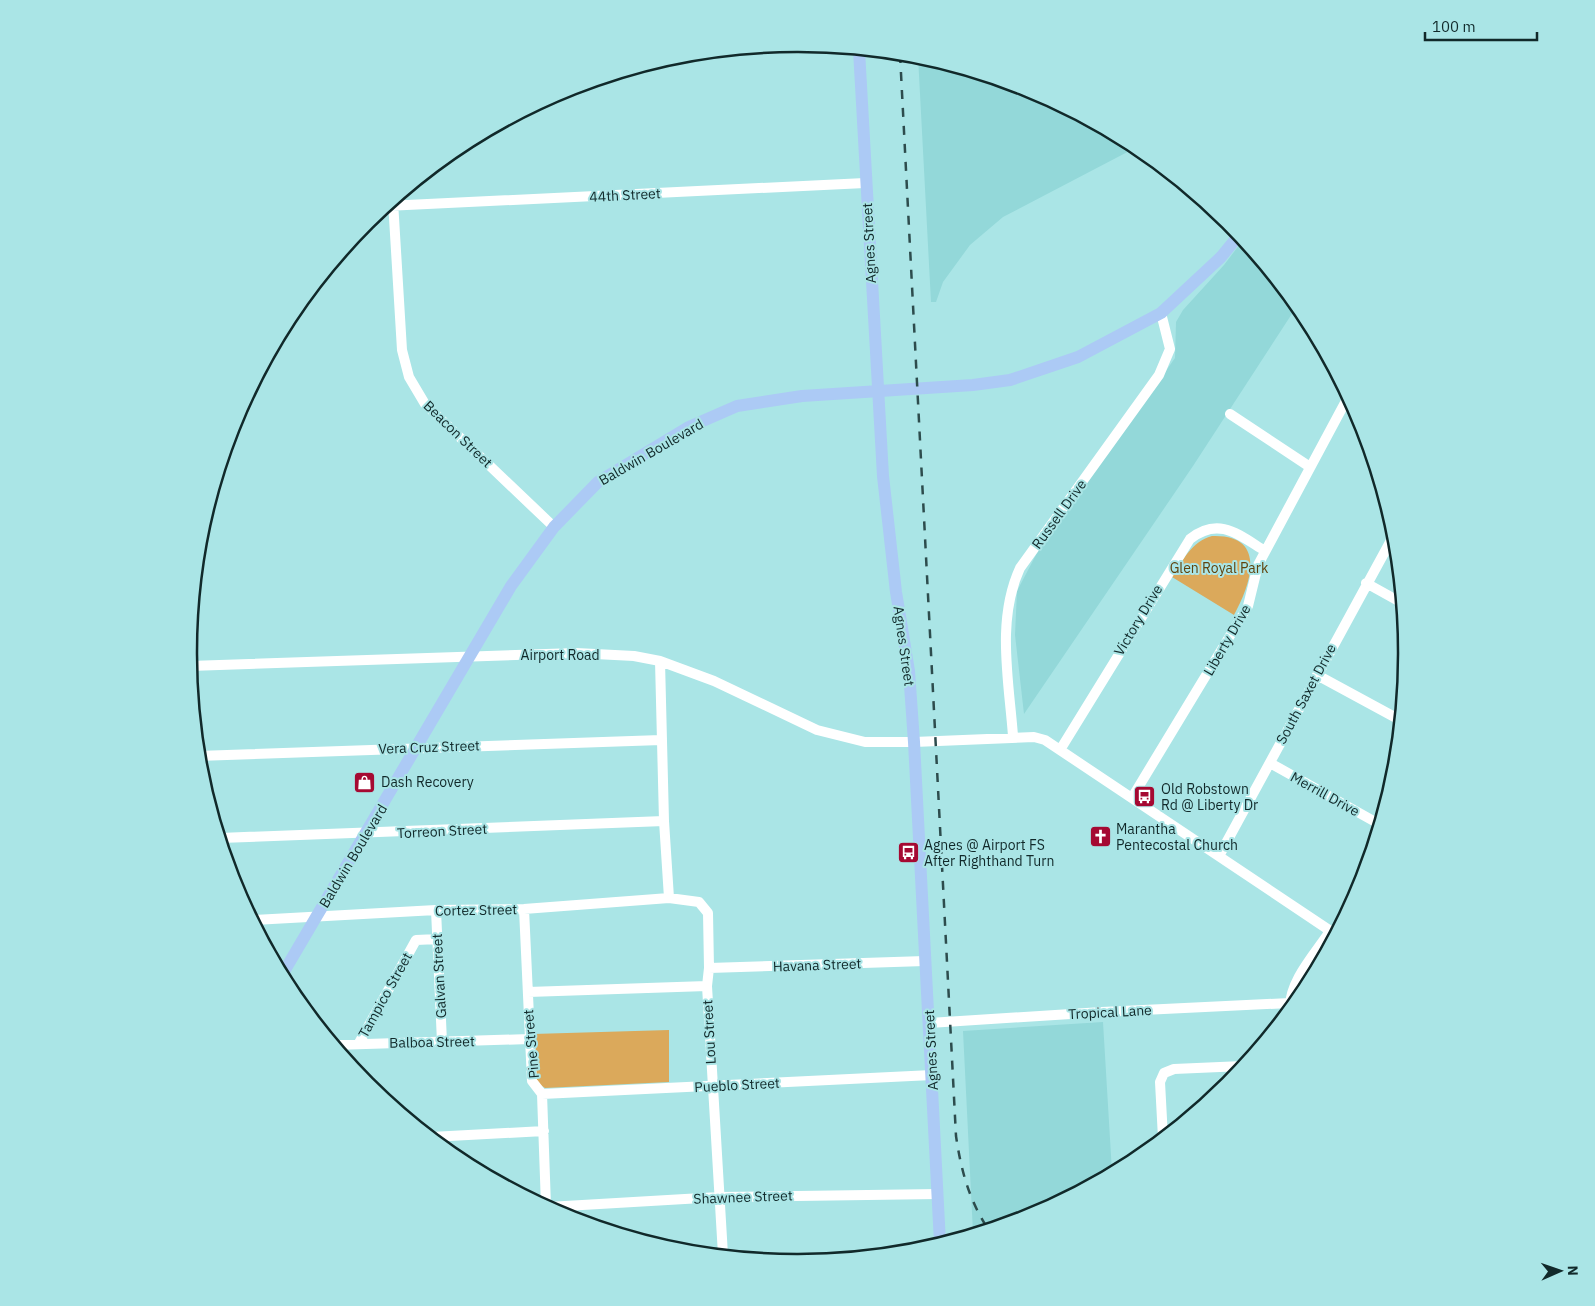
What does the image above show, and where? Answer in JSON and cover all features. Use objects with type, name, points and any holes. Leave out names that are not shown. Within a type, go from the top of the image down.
[{"type":"main road","name":"Agnes Street","points":[[859,56],[883,476],[896,592],[909,671],[914,742],[940,1236]]},
{"type":"main road","name":"Baldwin Boulevard","points":[[286,968],[511,586],[554,527],[598,482],[689,427],[737,406],[802,396],[973,385],[1010,380],[1078,358],[1161,313],[1220,257],[1234,241]]},
{"type":"street","name":"44th Street","points":[[400,204],[865,183]]},
{"type":"street","name":"Beacon Street","points":[[392,211],[402,350],[409,377],[425,404],[554,527]]},
{"type":"street","name":"Russell Drive","points":[[1013,736],[1006,608],[1012,585],[1020,568],[1159,376],[1170,349],[1161,313]]},
{"type":"street","name":"Liberty Drive","points":[[1133,796],[1248,606],[1258,565],[1344,405]]},
{"type":"street","points":[[1230,414],[1310,467]]},
{"type":"street","name":"Victory Drive","points":[[1060,750],[1190,539],[1204,530],[1230,529],[1265,551]]},
{"type":"street","name":"South Saxet Drive","points":[[1219,856],[1388,546]]},
{"type":"street","points":[[1366,583],[1396,599]]},
{"type":"street","name":"Airport Road","points":[[197,666],[576,652],[634,656],[660,661],[714,681],[818,730],[865,742],[914,742],[1013,736],[1040,738],[1133,796],[1329,931]]},
{"type":"street","points":[[660,661],[664,821],[669,898]]},
{"type":"street","points":[[1317,674],[1394,717]]},
{"type":"street","name":"Vera Cruz Street","points":[[206,756],[661,740]]},
{"type":"street","name":"Merrill Drive","points":[[1270,763],[1374,821]]},
{"type":"street","name":"Torreon Street","points":[[226,838],[366,834],[664,821]]},
{"type":"street","name":"Cortez Street","points":[[259,920],[436,910],[524,909],[669,898],[699,902]]},
{"type":"street","name":"Lou Street","points":[[699,902],[708,913],[709,968],[707,986],[723,1248]]},
{"type":"street","name":"Pine Street","points":[[524,909],[532,1081],[542,1094],[547,1199]]},
{"type":"street","name":"Galvan Street","points":[[436,910],[442,1042]]},
{"type":"street","name":"Tampico Street","points":[[358,1043],[416,940],[438,939]]},
{"type":"street","points":[[1295,989],[1299,978],[1320,950]]},
{"type":"street","name":"Havana Street","points":[[709,968],[925,961]]},
{"type":"street","points":[[528,992],[707,986]]},
{"type":"street","name":"Tropical Lane","points":[[930,1023],[1102,1012],[1283,1006]]},
{"type":"street","name":"Balboa Street","points":[[342,1044],[529,1039]]},
{"type":"street","points":[[1162,1130],[1160,1082],[1164,1073],[1174,1069],[1233,1066]]},
{"type":"street","name":"Pueblo Street","points":[[542,1094],[932,1075]]},
{"type":"street","points":[[442,1136],[544,1131]]},
{"type":"street","name":"Shawnee Street","points":[[564,1206],[720,1197],[938,1194]]},
{"type":"shaded area","points":[[918,65],[991,84],[1027,98],[1063,114],[1128,152],[1003,217],[970,245],[943,282],[936,302],[931,302]]},
{"type":"shaded area","points":[[1239,246],[1274,287],[1293,313],[1193,466],[1024,714],[1015,635],[1017,591],[1037,553],[1175,358],[1176,322],[1183,310],[1224,265]]},
{"type":"shaded area","points":[[1103,1022],[1112,1164],[1063,1192],[1027,1208],[973,1227],[963,1031]]},
{"type":"green space","name":"Glen Royal Park","points":[[1212,536],[1230,538],[1241,543],[1248,552],[1250,563],[1249,576],[1246,589],[1234,615],[1172,577],[1193,547]]},
{"type":"green space","points":[[669,1030],[669,1082],[545,1088],[536,1082],[533,1034]]},
{"type":"railway","points":[[900,62],[956,1136],[960,1161],[967,1184],[985,1224]]},
{"type":"place","name":"Dash Recovery","points":[[365,782]]},
{"type":"place","name":"Old Robstown Rd @ Liberty Dr","points":[[1145,797]]},
{"type":"place","name":"Marantha Pentecostal Church","points":[[1100,837]]},
{"type":"place","name":"Agnes @ Airport FS After Righthand Turn","points":[[908,853]]}]
